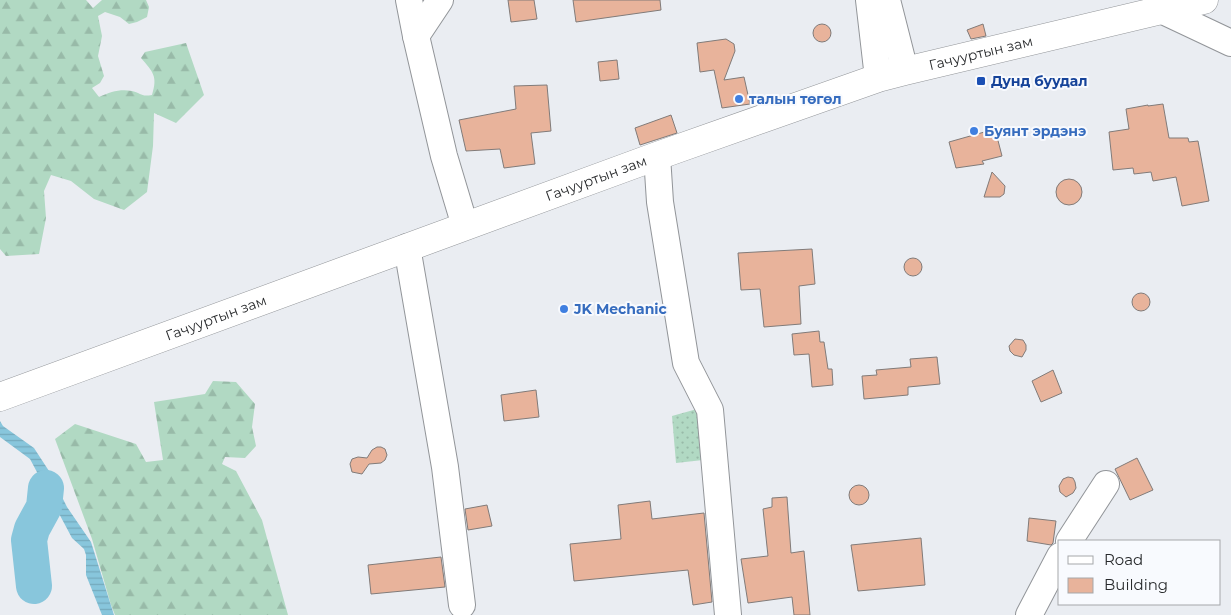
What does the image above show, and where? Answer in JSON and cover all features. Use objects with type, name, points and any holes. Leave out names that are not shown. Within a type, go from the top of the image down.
[{"type":"main road","name":"Гачууртын зам","points":[[0,396],[657,156],[878,78],[1204,0]]},
{"type":"street","points":[[409,0],[444,156],[466,226]]},
{"type":"street","points":[[416,36],[440,0]]},
{"type":"street","points":[[869,0],[878,78]]},
{"type":"street","points":[[887,0],[905,70]]},
{"type":"street","points":[[1161,10],[1231,43]]},
{"type":"street","points":[[657,156],[660,202],[686,363],[710,410],[728,615]]},
{"type":"street","points":[[407,247],[445,467],[462,605]]},
{"type":"street","points":[[1070,540],[1106,484]]},
{"type":"street","points":[[1029,615],[1058,560]]},
{"type":"green space","points":[[0,0],[86,0],[93,8],[102,0],[146,0],[149,7],[147,17],[137,22],[129,24],[120,17],[105,12],[98,16],[102,36],[98,56],[104,76],[100,83],[92,88],[99,97],[123,90],[145,96],[152,95],[153,75],[141,58],[145,52],[186,43],[204,95],[176,123],[154,113],[153,146],[147,192],[124,210],[94,199],[71,181],[51,175],[44,191],[46,218],[39,254],[6,256],[0,249]]},
{"type":"green space","points":[[213,381],[236,382],[255,404],[252,427],[256,446],[245,458],[225,457],[222,464],[236,471],[262,520],[288,615],[115,615],[92,539],[55,439],[75,424],[136,444],[146,462],[163,460],[154,402],[205,394]]},
{"type":"green space","points":[[697,409],[703,460],[676,463],[672,416]]},
{"type":"water","points":[[0,421],[3,426],[34,448],[49,471],[67,507],[91,542],[114,615],[102,615],[86,575],[86,555],[84,549],[72,538],[30,459],[0,437]]},
{"type":"building","points":[[508,0],[534,0],[537,19],[511,22]]},
{"type":"building","points":[[573,0],[660,0],[661,10],[576,22]]},
{"type":"building","points":[[822,24],[828,27],[831,33],[828,39],[822,42],[816,39],[813,33],[816,27]]},
{"type":"building","points":[[983,24],[986,36],[971,39],[967,30]]},
{"type":"building","points":[[726,39],[734,44],[735,51],[724,80],[744,77],[750,104],[722,108],[714,70],[700,72],[697,43]]},
{"type":"building","points":[[617,60],[619,79],[600,81],[598,62]]},
{"type":"building","points":[[547,85],[551,131],[531,133],[535,164],[504,168],[500,149],[466,151],[459,120],[516,109],[514,86]]},
{"type":"building","points":[[1163,104],[1169,138],[1188,138],[1189,142],[1198,141],[1209,201],[1182,206],[1176,177],[1153,181],[1151,172],[1134,174],[1133,168],[1113,170],[1109,132],[1129,129],[1126,109]]},
{"type":"building","points":[[671,115],[677,133],[640,145],[635,128]]},
{"type":"building","points":[[995,129],[1002,156],[982,161],[984,164],[956,168],[949,142]]},
{"type":"building","points":[[992,172],[1005,186],[1004,194],[1000,197],[984,197]]},
{"type":"building","points":[[1069,179],[1078,183],[1082,192],[1078,201],[1069,205],[1060,201],[1056,192],[1060,183]]},
{"type":"building","points":[[812,249],[815,284],[799,286],[801,324],[764,327],[760,289],[741,290],[738,253]]},
{"type":"building","points":[[913,258],[919,261],[922,267],[919,273],[913,276],[907,273],[904,267],[907,261]]},
{"type":"building","points":[[1141,293],[1147,296],[1150,302],[1147,308],[1141,311],[1135,308],[1132,302],[1135,296]]},
{"type":"building","points":[[819,331],[820,342],[824,342],[828,369],[832,369],[833,385],[812,387],[809,354],[794,355],[792,334]]},
{"type":"building","points":[[1015,339],[1023,340],[1026,345],[1026,350],[1022,357],[1014,355],[1010,351],[1009,346]]},
{"type":"building","points":[[937,357],[940,384],[908,387],[908,395],[864,399],[862,376],[877,375],[876,370],[911,367],[910,359]]},
{"type":"building","points":[[1053,370],[1062,393],[1041,402],[1032,381]]},
{"type":"building","points":[[536,390],[539,417],[504,421],[501,395]]},
{"type":"building","points":[[377,447],[385,449],[387,455],[385,460],[381,463],[369,464],[362,474],[352,472],[350,464],[352,459],[358,457],[367,458],[372,450]]},
{"type":"building","points":[[1137,458],[1153,490],[1130,500],[1115,469]]},
{"type":"building","points":[[1073,478],[1076,488],[1073,493],[1066,497],[1060,492],[1059,486],[1063,479]]},
{"type":"building","points":[[859,485],[866,488],[869,495],[866,502],[859,505],[852,502],[849,495],[852,488]]},
{"type":"building","points":[[787,497],[791,553],[804,551],[810,615],[794,615],[792,597],[748,603],[741,559],[768,556],[763,509],[772,507],[772,498]]},
{"type":"building","points":[[650,501],[652,519],[704,513],[712,602],[693,605],[688,570],[574,581],[570,544],[621,539],[618,505]]},
{"type":"building","points":[[487,505],[492,526],[468,530],[465,509]]},
{"type":"building","points":[[1029,518],[1056,521],[1053,543],[1051,545],[1027,541]]},
{"type":"building","points":[[921,538],[925,585],[858,591],[851,545]]},
{"type":"building","points":[[441,557],[445,587],[371,594],[368,565]]},
{"type":"waterway","points":[[34,586],[29,540],[32,529],[44,507],[46,488]]},
{"type":"place","name":"Дунд буудал","points":[[981,81]]},
{"type":"place","name":"талын төгөл","points":[[739,99]]},
{"type":"place","name":"Буянт эрдэнэ","points":[[974,131]]},
{"type":"place","name":"JK Mechanic","points":[[564,309]]}]
